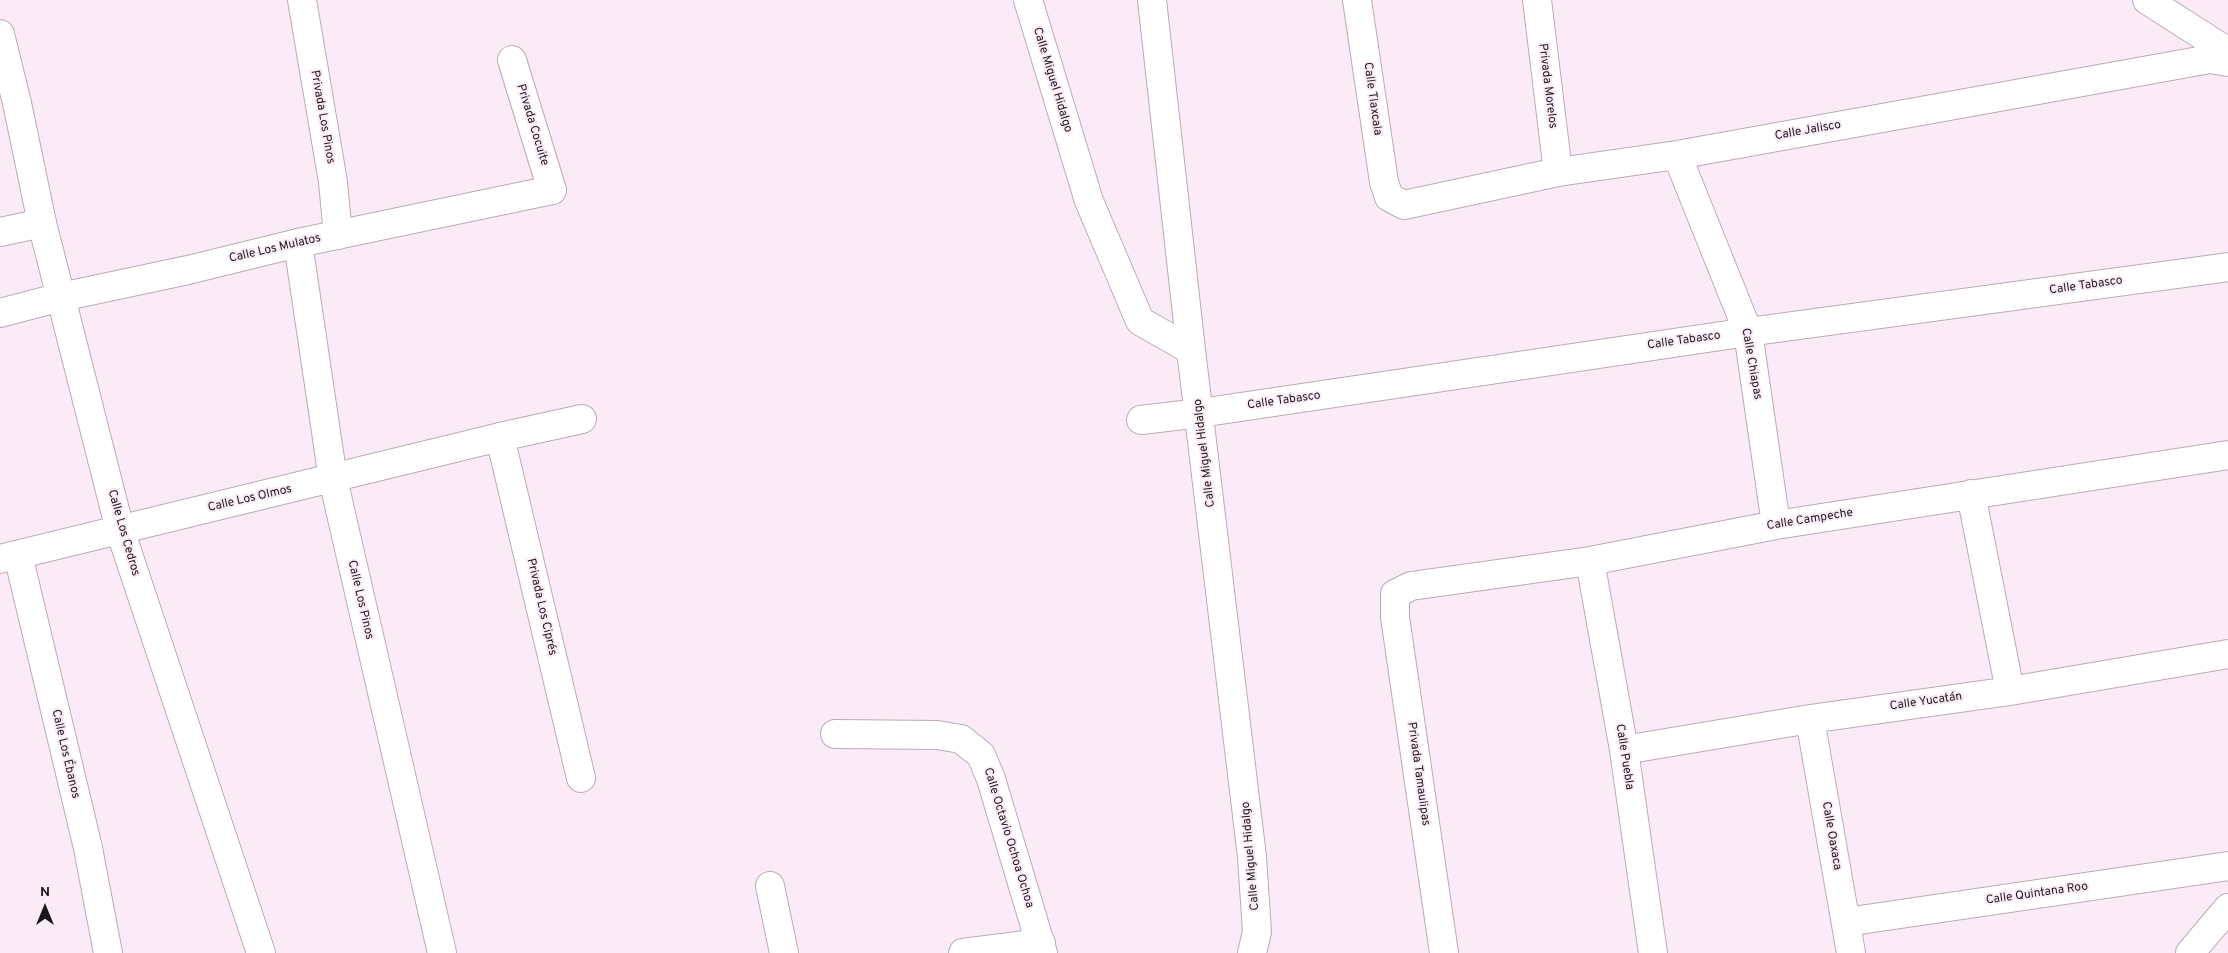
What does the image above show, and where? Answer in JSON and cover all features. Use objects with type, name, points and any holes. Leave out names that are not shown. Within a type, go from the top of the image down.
[{"type":"street","name":"Privada Los Pinos","points":[[302,0],[333,182],[338,235]]},
{"type":"street","name":"Calle Miguel Hidalgo","points":[[1028,0],[1089,201],[1140,321],[1191,350],[1252,857],[1257,932],[1252,953]]},
{"type":"street","points":[[1152,0],[1191,350]]},
{"type":"street","name":"Calle Tlaxcala","points":[[1357,0],[1384,182],[1389,197]]},
{"type":"street","name":"Privada Morelos","points":[[1536,0],[1558,172]]},
{"type":"street","points":[[2147,0],[2228,52]]},
{"type":"street","name":"Calle Los Cedros","points":[[0,34],[17,103],[42,223],[120,530],[261,953]]},
{"type":"street","name":"Calle Jalisco","points":[[1389,197],[1404,205],[1558,172],[1677,155],[2210,59],[2228,62]]},
{"type":"street","name":"Privada Cocuite","points":[[512,60],[552,190]]},
{"type":"street","name":"Calle Chiapas","points":[[1677,155],[1748,332],[1776,525]]},
{"type":"street","name":"Calle Los Mulatos","points":[[0,313],[61,297],[188,270],[298,243],[552,190]]},
{"type":"street","points":[[0,232],[42,223]]},
{"type":"street","name":"Calle Los Pinos","points":[[298,243],[333,479],[442,953]]},
{"type":"street","name":"Calle Tabasco","points":[[1141,420],[1200,413],[1748,332],[2228,267]]},
{"type":"street","name":"Calle Los Olmos","points":[[9,557],[500,437],[582,419]]},
{"type":"street","name":"Privada Los Ciprés","points":[[500,437],[581,778]]},
{"type":"street","name":"Calle Campeche","points":[[1395,594],[1411,586],[1590,561],[1776,525],[2228,455]]},
{"type":"street","points":[[1971,494],[2010,691]]},
{"type":"street","name":"Calle Los Ébanos","points":[[9,557],[88,848],[108,953]]},
{"type":"street","name":"Calle Puebla","points":[[1590,561],[1624,750],[1653,953]]},
{"type":"street","name":"Privada Tamaulipas","points":[[1395,594],[1395,617],[1444,953]]},
{"type":"street","name":"Calle Yucatán","points":[[1624,750],[1810,719],[2010,691],[2228,654]]},
{"type":"street","name":"Calle Oaxaca","points":[[1810,719],[1851,953]]},
{"type":"street","name":"Calle Octavio Ochoa Ochoa","points":[[835,734],[937,734],[961,739],[981,755],[1042,948]]},
{"type":"street","name":"Calle Quintana Roo","points":[[1846,922],[2228,866]]},
{"type":"street","points":[[770,886],[784,953]]},
{"type":"street","points":[[2190,953],[2228,908]]},
{"type":"street","points":[[963,953],[1042,948]]}]
